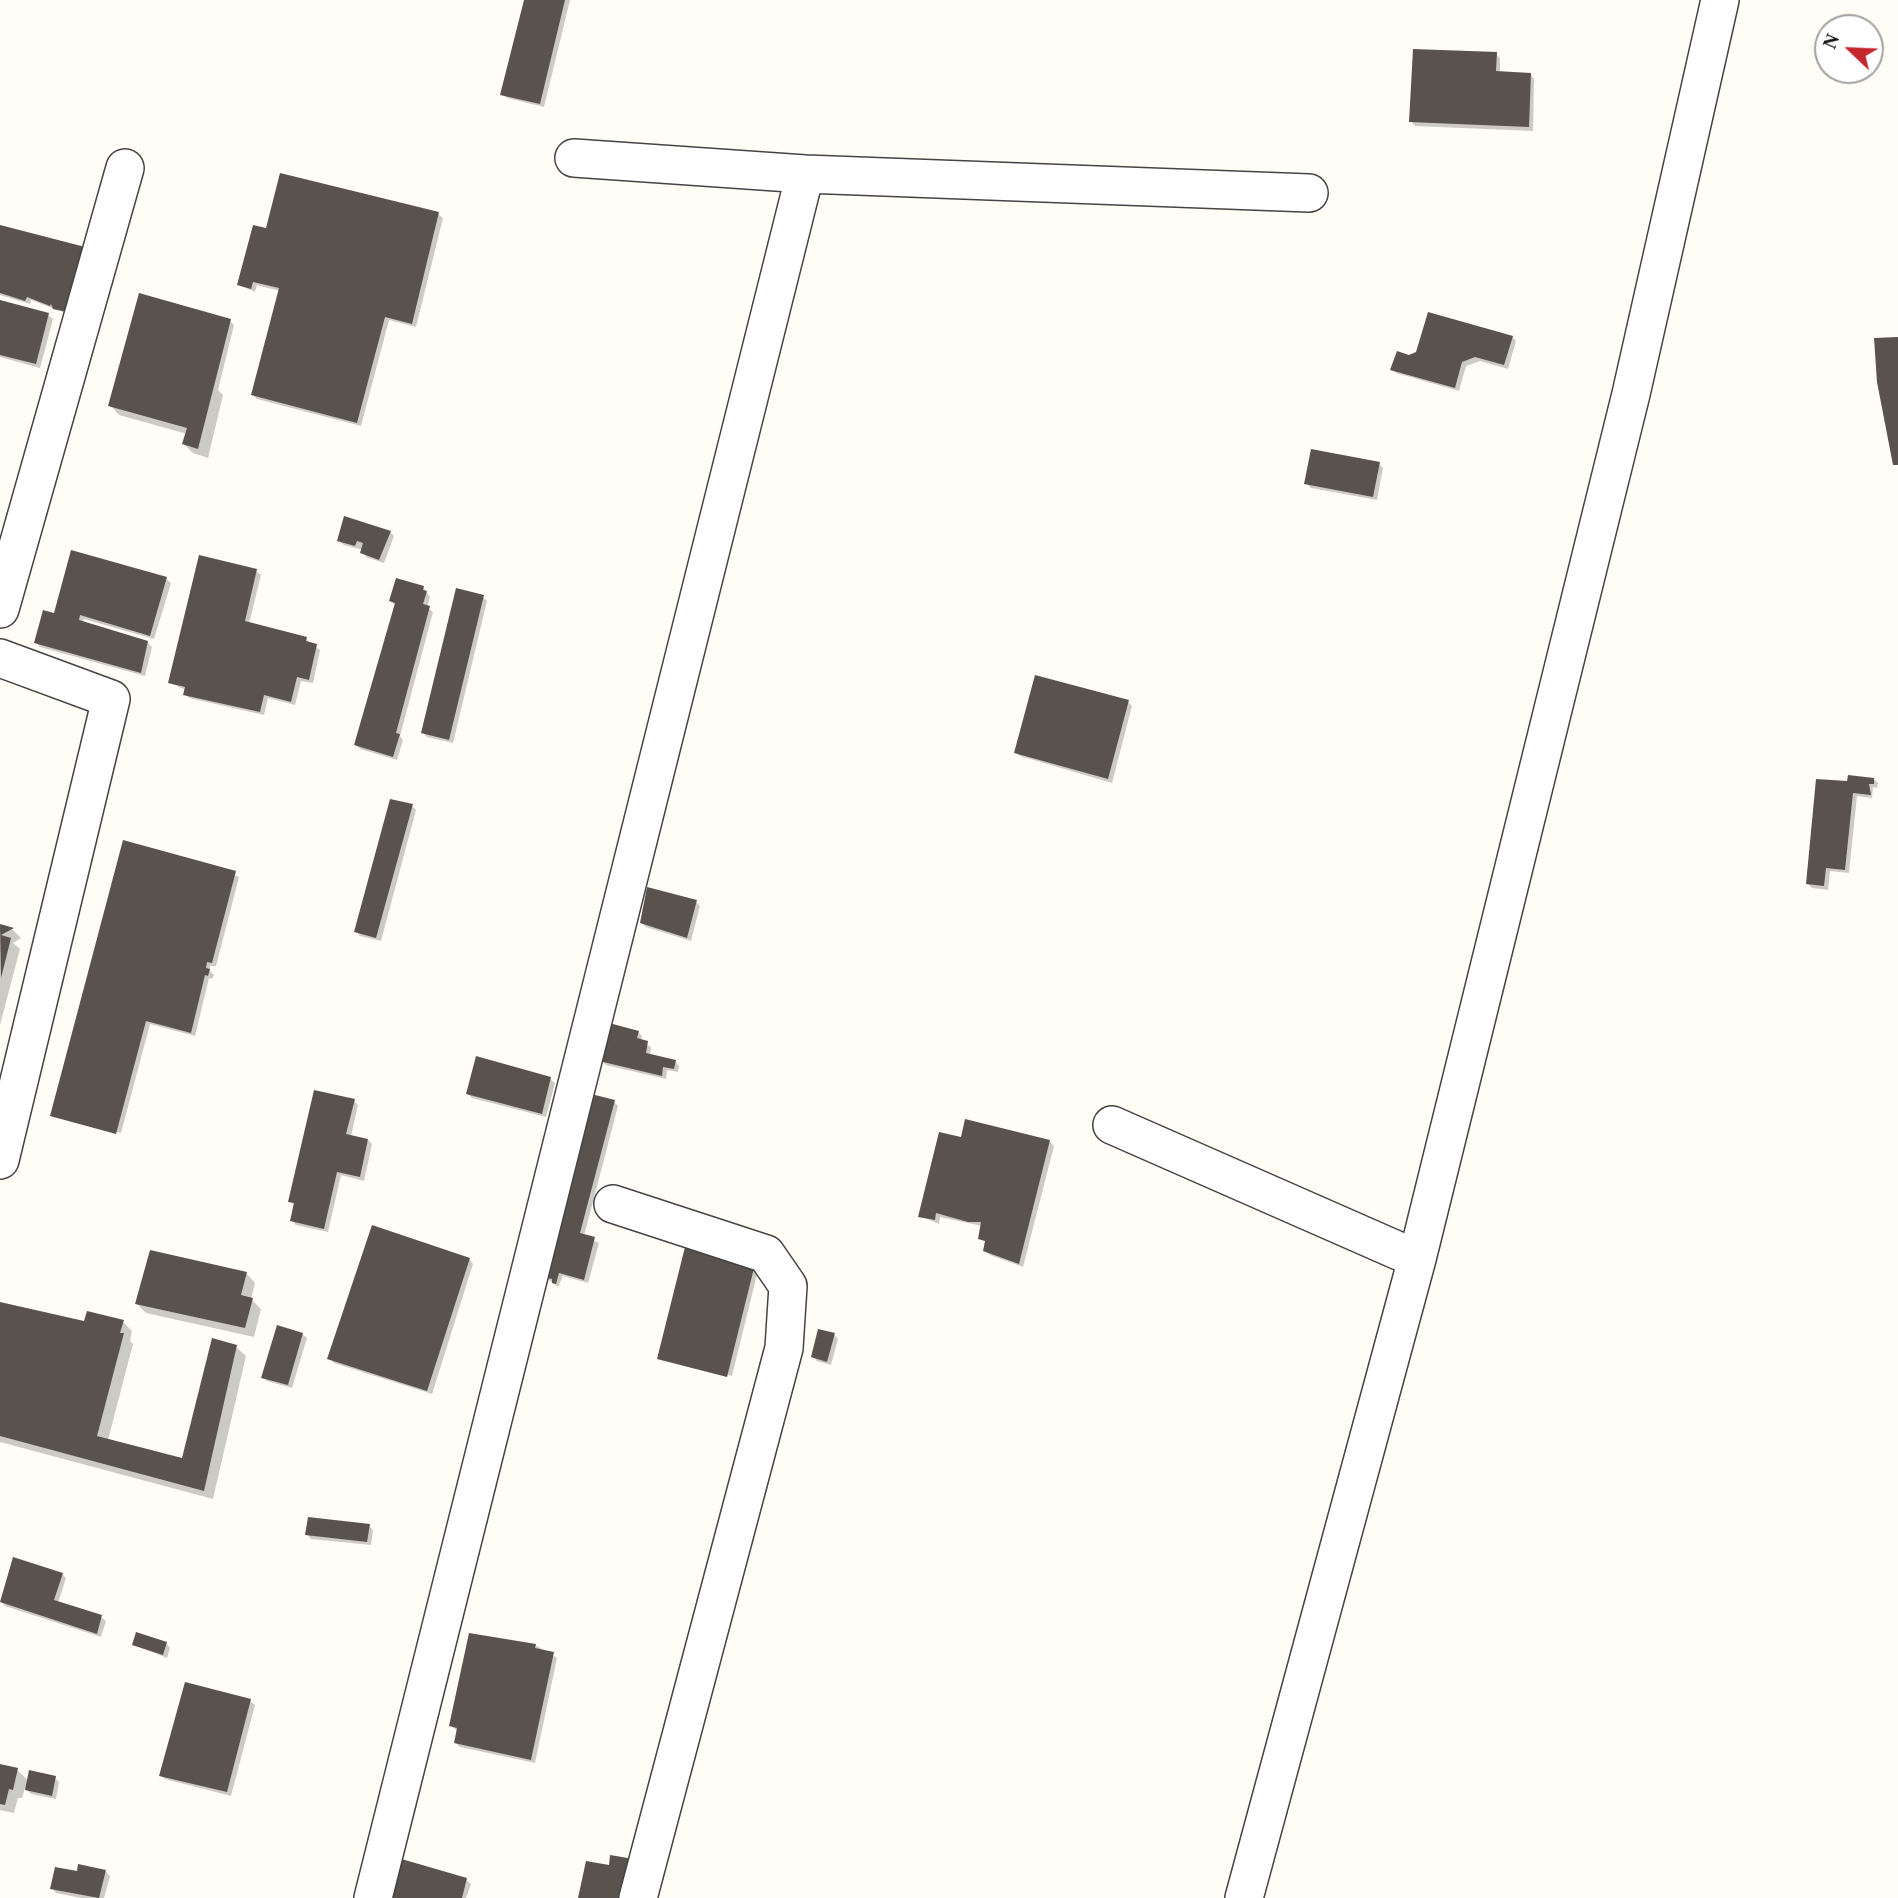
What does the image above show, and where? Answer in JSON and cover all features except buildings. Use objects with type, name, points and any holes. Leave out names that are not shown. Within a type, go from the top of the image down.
[{"type":"street","points":[[1244,1898],[1417,1259],[1631,394],[1720,0]]},
{"type":"street","points":[[574,158],[805,174],[1310,193]]},
{"type":"street","points":[[0,609],[125,168]]},
{"type":"street","points":[[373,1898],[805,174]]},
{"type":"street","points":[[0,658],[111,699],[0,1160]]},
{"type":"street","points":[[1112,1125],[1417,1259]]},
{"type":"street","points":[[613,1204],[766,1254],[788,1286],[784,1348],[638,1898]]}]
